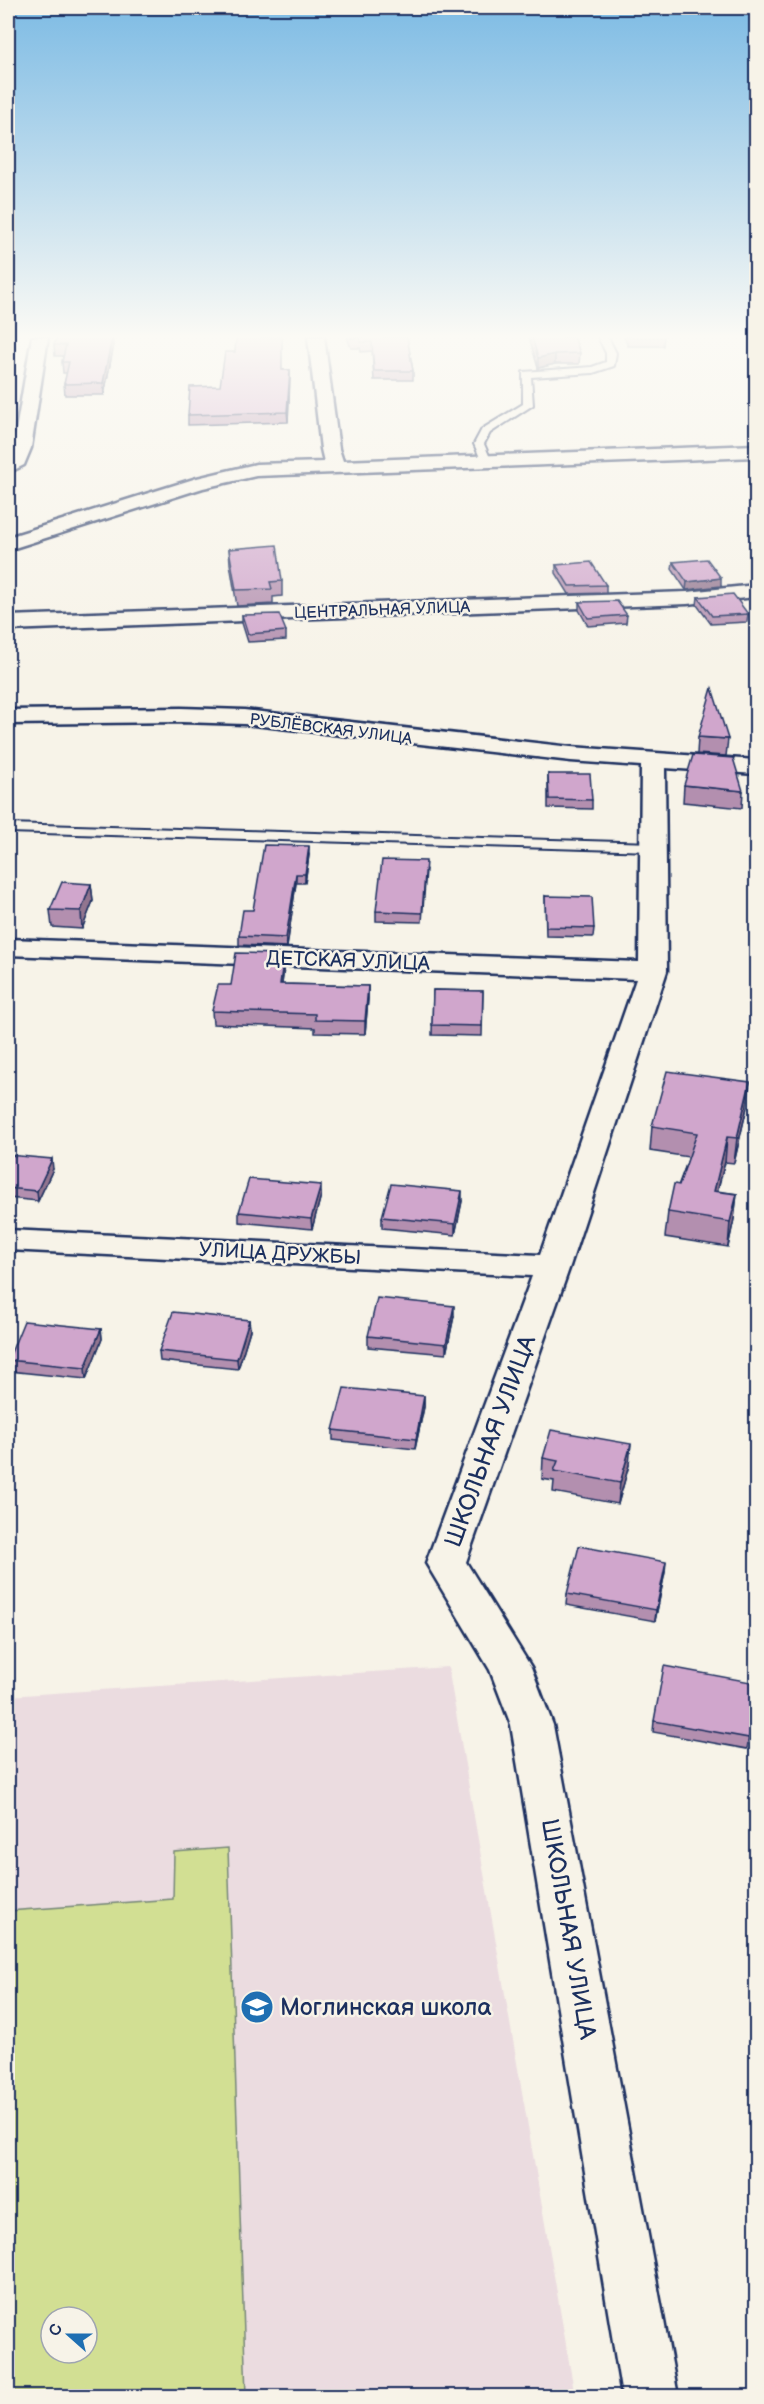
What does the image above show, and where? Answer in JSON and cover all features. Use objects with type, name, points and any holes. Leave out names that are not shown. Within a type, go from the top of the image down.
[{"type":"street","points":[[8,467],[17,461],[22,449]]},
{"type":"street","points":[[330,449],[335,466]]},
{"type":"street","points":[[8,544],[207,481],[256,470],[756,451]]},
{"type":"street","name":"ЦЕНТРАЛЬНАЯ УЛИЦА","points":[[8,623],[687,598],[756,591]]},
{"type":"street","name":"РУБЛЁВСКАЯ УЛИЦА","points":[[8,717],[181,715],[244,717],[559,753],[756,767]]},
{"type":"street","name":"ШКОЛЬНАЯ УЛИЦА","points":[[650,2397],[532,1725],[510,1667],[446,1563],[554,1266],[653,971],[653,760]]},
{"type":"street","name":"ДЕТСКАЯ УЛИЦА","points":[[8,947],[653,971]]},
{"type":"street","name":"УЛИЦА ДРУЖБЫ","points":[[8,1240],[554,1266]]},
{"type":"lane","points":[[482,449],[486,460]]},
{"type":"lane","points":[[8,828],[653,847]]},
{"type":"shaded area","name":"Моглинская школа","points":[[448,1667],[575,2396],[8,2396],[8,1696]]},
{"type":"green space","points":[[228,1848],[246,2396],[8,2396],[8,1911],[173,1899],[174,1852]]},
{"type":"building","points":[[277,545],[282,581],[270,582],[272,589],[236,590],[229,549]]},
{"type":"building","points":[[707,559],[721,578],[687,582],[673,562]]},
{"type":"building","points":[[591,562],[606,585],[569,586],[556,565]]},
{"type":"building","points":[[733,594],[748,614],[712,616],[698,597]]},
{"type":"building","points":[[617,601],[627,615],[588,618],[579,602]]},
{"type":"building","points":[[279,614],[286,631],[248,634],[242,615]]},
{"type":"building","points":[[712,688],[728,739],[698,737]]},
{"type":"building","points":[[693,755],[733,758],[743,791],[684,785]]},
{"type":"building","points":[[548,774],[590,774],[592,800],[549,799]]},
{"type":"building","points":[[264,845],[309,846],[305,874],[296,874],[286,938],[239,936],[243,910],[253,910]]},
{"type":"building","points":[[382,860],[426,861],[422,913],[376,911]]},
{"type":"building","points":[[62,882],[91,884],[81,911],[50,910]]},
{"type":"building","points":[[545,896],[592,897],[594,928],[546,927]]},
{"type":"building","points":[[236,953],[284,954],[280,984],[368,986],[365,1021],[315,1020],[315,1014],[212,1011],[218,985],[231,985]]},
{"type":"building","points":[[433,990],[483,991],[482,1026],[432,1025]]},
{"type":"building","points":[[667,1071],[750,1082],[737,1138],[727,1137],[714,1191],[737,1194],[730,1222],[668,1212],[674,1184],[679,1185],[697,1133],[652,1126]]},
{"type":"building","points":[[8,1155],[52,1159],[37,1191],[8,1188]]},
{"type":"building","points":[[249,1179],[321,1185],[311,1219],[239,1212]]},
{"type":"building","points":[[391,1184],[462,1191],[455,1224],[382,1217]]},
{"type":"building","points":[[377,1298],[454,1306],[446,1344],[368,1336]]},
{"type":"building","points":[[173,1312],[249,1320],[237,1359],[159,1351]]},
{"type":"building","points":[[24,1321],[101,1329],[85,1368],[8,1360]]},
{"type":"building","points":[[344,1388],[424,1396],[416,1439],[333,1430]]},
{"type":"building","points":[[551,1430],[631,1444],[620,1483],[554,1471],[558,1461],[543,1458]]},
{"type":"building","points":[[756,1514],[756,1541],[754,1541]]},
{"type":"building","points":[[579,1546],[666,1562],[656,1610],[567,1594]]},
{"type":"building","points":[[664,1666],[756,1683],[749,1738],[654,1721]]},
{"type":"place","name":"Моглинская школа","points":[[257,2007]]}]
